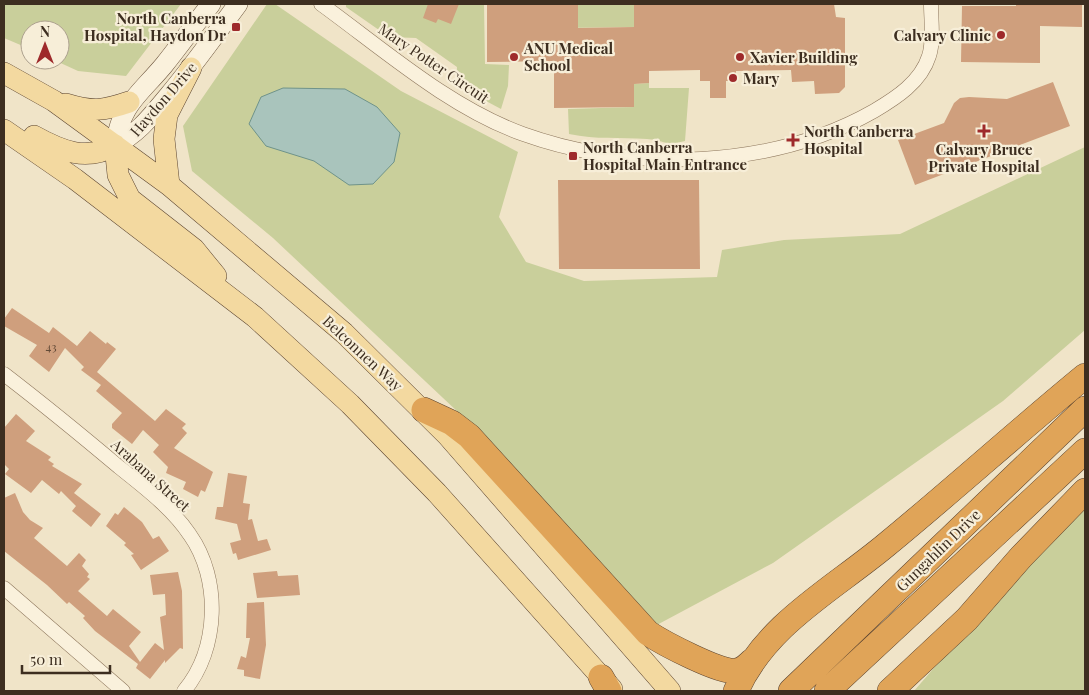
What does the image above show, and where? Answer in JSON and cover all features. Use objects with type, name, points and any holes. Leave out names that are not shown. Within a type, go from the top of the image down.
[{"type":"highway","points":[[424,410],[452,423],[469,436],[648,633],[667,644],[725,670],[740,670],[752,661],[781,628],[885,546],[1085,376]]},
{"type":"highway","name":"Gungahlin Drive","points":[[791,691],[1085,409]]},
{"type":"highway","name":"Gungahlin Drive","points":[[827,691],[1085,451]]},
{"type":"highway","points":[[890,691],[967,619],[1021,557],[1085,491]]},
{"type":"highway","points":[[736,691],[752,661]]},
{"type":"highway","points":[[750,691],[752,661]]},
{"type":"main road","name":"Haydon Drive","points":[[116,145],[118,127],[129,102],[164,65],[211,4]]},
{"type":"main road","name":"Haydon Drive","points":[[116,145],[132,137],[142,127],[191,68],[238,4]]},
{"type":"main road","points":[[169,185],[164,139],[167,115],[191,68]]},
{"type":"main road","name":"Belconnen Way","points":[[4,73],[54,100],[169,185],[344,333],[424,410],[537,536],[670,691]]},
{"type":"main road","points":[[54,100],[87,111],[105,111],[129,102]]},
{"type":"main road","points":[[4,125],[30,134],[59,150],[80,154],[104,152],[116,145],[118,175],[130,199],[194,249],[236,301]]},
{"type":"main road","points":[[4,130],[75,179],[236,301],[350,404],[437,493],[608,686]]},
{"type":"street","name":"Mary Potter Circuit","points":[[320,4],[447,95],[473,111],[508,128],[554,144],[595,152],[646,158],[680,159],[731,156],[786,145],[818,136],[861,118],[894,100],[914,81],[929,56],[931,4]]},
{"type":"street","name":"Arabana Street","points":[[4,374],[133,478],[177,518],[191,536],[207,574],[212,617],[205,653],[196,674],[184,691]]},
{"type":"street","points":[[4,588],[123,691]]},
{"type":"green space","points":[[4,4],[181,4],[126,76],[78,71],[70,67],[70,20],[20,20],[20,45],[4,38]]},
{"type":"green space","points":[[267,4],[275,4],[401,91],[518,152],[499,217],[526,262],[584,281],[717,277],[722,250],[784,240],[900,234],[1085,147],[1085,330],[1003,401],[773,563],[653,627],[476,429],[273,238],[192,171],[183,126]]},
{"type":"green space","points":[[346,4],[484,4],[485,64],[509,65],[508,86],[501,109],[456,85],[457,67],[416,38],[389,37],[346,7]]},
{"type":"green space","points":[[578,4],[634,4],[634,27],[559,28],[559,14],[578,13]]},
{"type":"green space","points":[[649,83],[649,88],[689,88],[685,141],[669,143],[647,139],[599,138],[569,134],[568,109],[634,107],[634,84]]},
{"type":"green space","points":[[1085,503],[1085,691],[914,691],[972,624]]},
{"type":"water","points":[[283,88],[345,89],[377,107],[400,133],[394,162],[373,184],[349,185],[314,161],[266,146],[249,124],[261,97]]},
{"type":"building","points":[[428,4],[459,4],[451,24],[438,19],[436,23],[423,18]]},
{"type":"building","points":[[487,4],[578,4],[578,28],[634,27],[634,4],[834,4],[836,17],[845,18],[845,87],[839,93],[815,94],[814,81],[792,82],[791,70],[736,71],[736,81],[726,81],[726,98],[710,98],[710,81],[700,81],[700,70],[649,71],[649,83],[634,84],[634,107],[554,108],[554,61],[487,62]]},
{"type":"building","name":"Calvary Clinic","points":[[1016,4],[1082,4],[1082,27],[1040,26],[1040,63],[961,62],[962,6],[1016,6]]},
{"type":"building","name":"Calvary Bruce Private Hospital","points":[[1053,82],[1070,126],[915,185],[898,140],[944,123],[954,103],[960,98],[1007,99]]},
{"type":"building","points":[[558,180],[699,180],[700,269],[559,269]]},
{"type":"building","points":[[12,308],[49,333],[53,327],[77,346],[90,331],[106,344],[107,342],[116,349],[97,372],[155,421],[166,409],[186,424],[182,428],[187,433],[174,448],[213,472],[205,492],[201,490],[198,497],[183,489],[186,482],[166,473],[168,467],[153,452],[159,445],[143,430],[132,444],[112,428],[112,424],[122,413],[96,391],[101,385],[81,370],[84,367],[65,348],[49,372],[29,356],[37,345],[4,326],[4,319]]},
{"type":"building","points":[[16,414],[35,431],[26,441],[51,457],[48,460],[54,464],[52,466],[82,484],[74,493],[101,514],[91,527],[72,511],[76,506],[61,491],[59,494],[42,480],[31,493],[5,474],[9,469],[4,464],[4,428]]},
{"type":"building","points":[[228,473],[247,476],[243,503],[250,504],[248,520],[252,519],[258,541],[267,539],[271,550],[238,560],[236,553],[233,554],[230,543],[241,540],[237,524],[215,519],[217,507],[223,507]]},
{"type":"building","points":[[15,493],[23,512],[30,520],[43,528],[34,538],[67,566],[79,553],[86,560],[82,566],[89,574],[87,577],[90,579],[78,591],[107,616],[113,609],[141,632],[129,646],[140,662],[155,643],[164,650],[160,617],[166,615],[165,594],[153,595],[150,575],[178,572],[182,591],[183,649],[180,648],[165,663],[165,660],[150,679],[136,668],[138,664],[95,631],[83,618],[85,616],[69,602],[67,604],[47,585],[4,551],[4,498]]},
{"type":"building","points":[[124,507],[142,522],[153,539],[159,536],[169,551],[141,570],[131,555],[134,554],[124,545],[126,543],[106,526],[115,513],[118,515]]},
{"type":"building","points":[[277,571],[278,576],[298,575],[300,595],[257,598],[253,573]]},
{"type":"building","points":[[264,602],[266,645],[260,679],[244,676],[244,670],[237,669],[241,656],[246,658],[250,638],[246,638],[247,603]]},
{"type":"place","name":"North Canberra Hospital, Haydon Dr","points":[[236,27]]},
{"type":"place","name":"Calvary Clinic","points":[[1001,35]]},
{"type":"place","name":"ANU Medical School","points":[[514,57]]},
{"type":"place","name":"Xavier Building","points":[[740,57]]},
{"type":"place","name":"Mary","points":[[733,78]]},
{"type":"place","name":"Calvary Bruce Private Hospital","points":[[984,131]]},
{"type":"place","name":"North Canberra Hospital","points":[[793,140]]},
{"type":"place","name":"North Canberra Hospital Main Entrance","points":[[573,156]]}]
